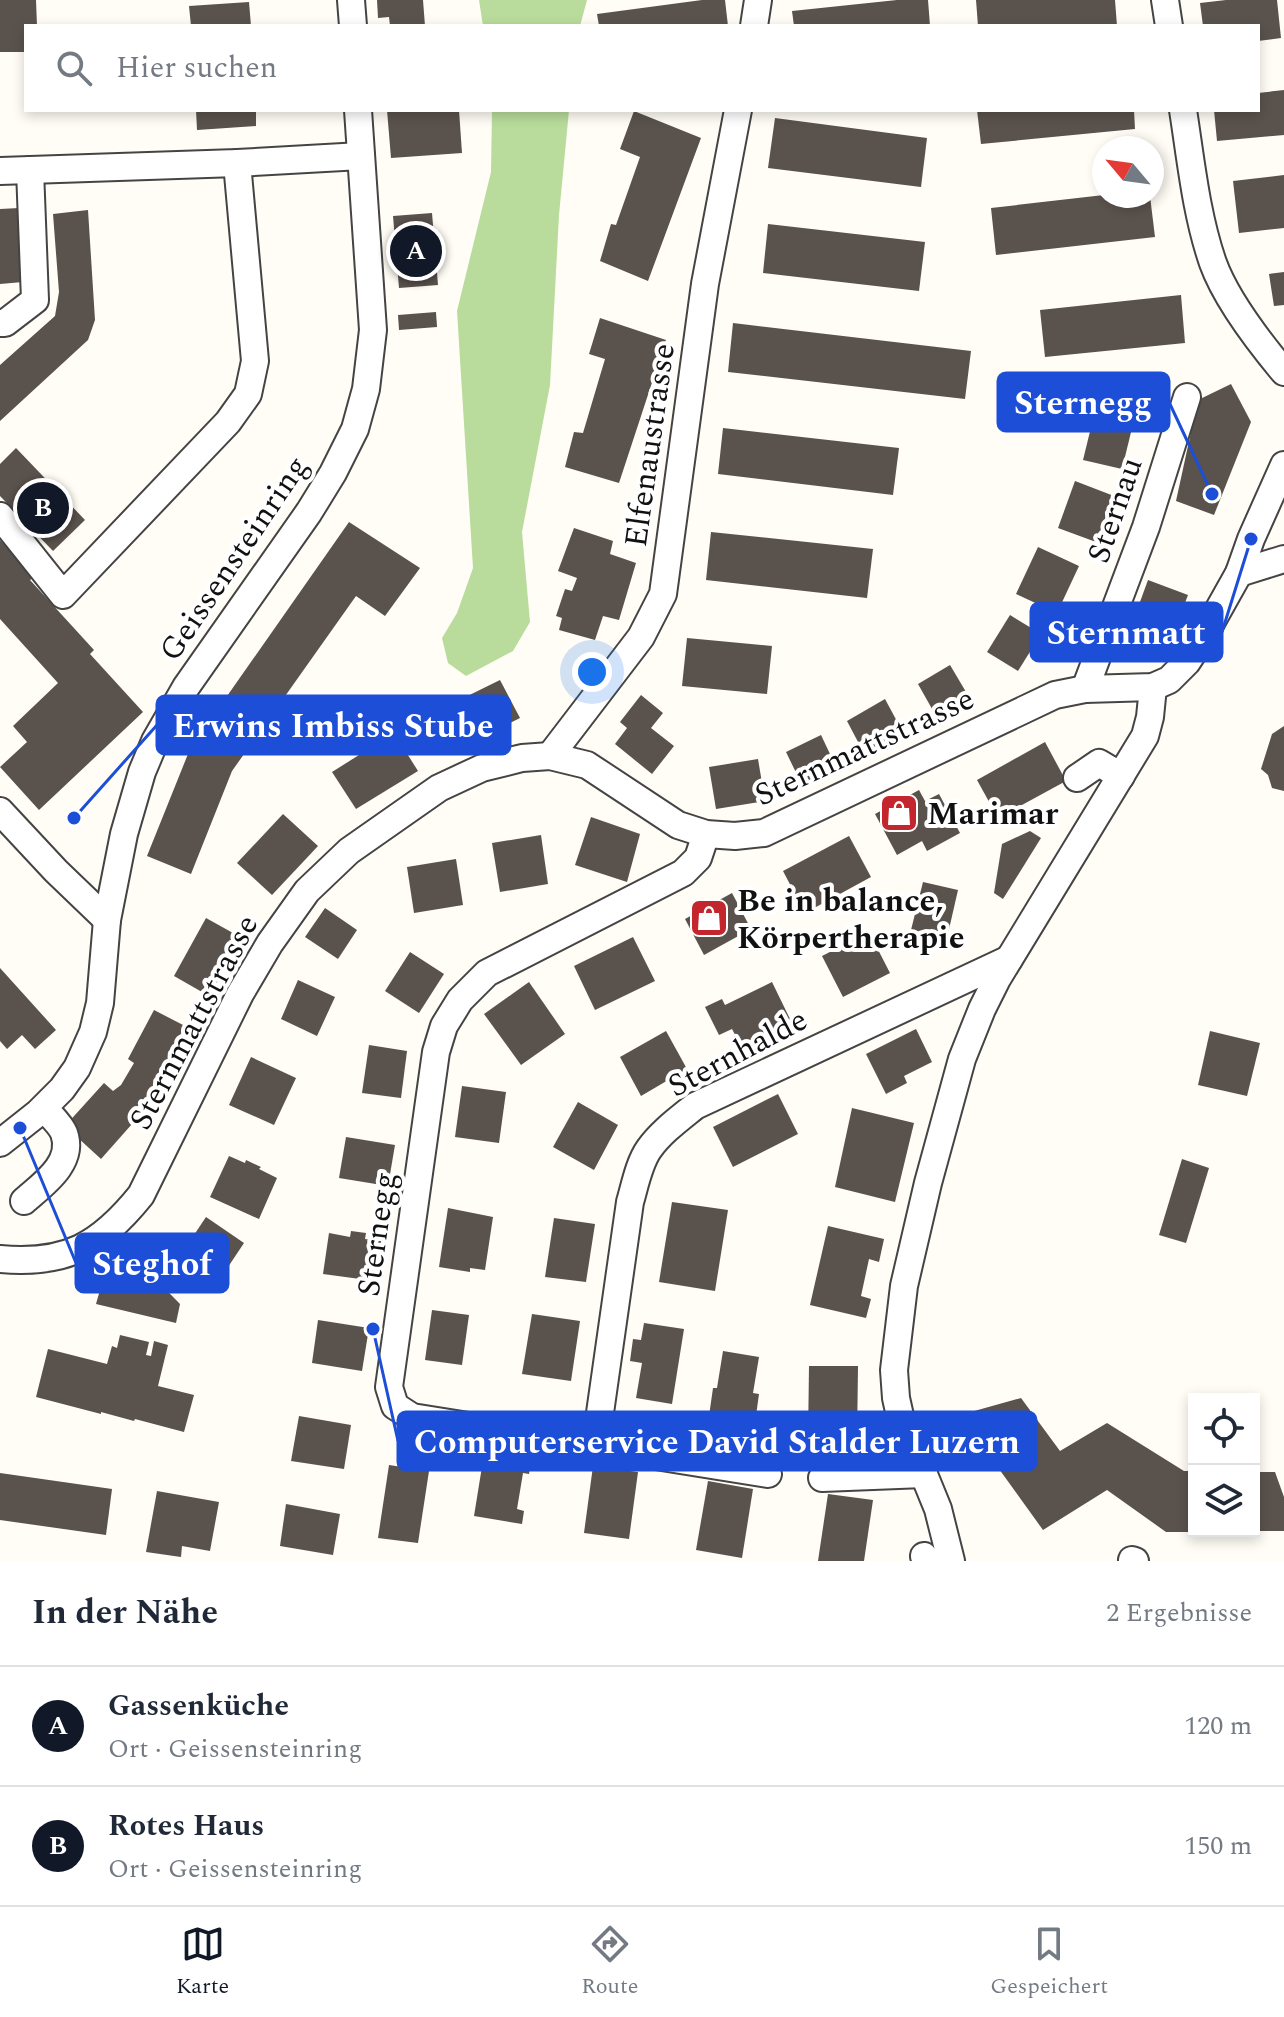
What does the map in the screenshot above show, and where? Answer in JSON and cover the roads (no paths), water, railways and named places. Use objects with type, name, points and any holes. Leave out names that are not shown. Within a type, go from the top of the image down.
[{"type":"street","points":[[351,0],[353,24]]},
{"type":"street","points":[[754,24],[758,0]]},
{"type":"street","points":[[1165,0],[1169,24]]},
{"type":"street","name":"Geissensteinring","points":[[0,1143],[44,1108],[62,1089],[77,1068],[93,1032],[100,1003],[107,920],[124,834],[142,772],[155,741],[186,687],[309,512],[355,429],[366,389],[373,330],[358,112]]},
{"type":"street","name":"Elfenaustrasse","points":[[550,756],[641,637],[663,594],[705,284],[738,112]]},
{"type":"street","points":[[1183,112],[1200,219],[1214,265],[1230,299],[1284,372]]},
{"type":"street","points":[[0,171],[361,156]]},
{"type":"street","points":[[0,516],[63,595],[228,422],[248,394],[255,361],[237,163]]},
{"type":"street","points":[[0,323],[5,323],[35,300],[30,170]]},
{"type":"street","name":"Sternau","points":[[1085,689],[1146,527],[1187,397]]},
{"type":"street","points":[[951,1561],[938,1509],[900,1416],[894,1370],[904,1286],[962,1059],[982,1009],[1009,959],[1145,736],[1153,687],[1169,680],[1187,662],[1239,573],[1283,469]]},
{"type":"street","points":[[1239,573],[1284,559]]},
{"type":"street","name":"Sternmattstrasse","points":[[0,1259],[26,1261],[75,1252],[103,1235],[124,1217],[141,1195],[240,994],[270,943],[307,891],[349,851],[439,788],[482,768],[522,758],[550,756],[587,765],[678,825],[706,834],[735,836],[764,833],[1041,701],[1068,691],[1153,687]]},
{"type":"street","points":[[1077,778],[1099,763],[1121,776]]},
{"type":"street","points":[[0,811],[107,920]]},
{"type":"street","name":"Sternegg","points":[[706,834],[698,858],[683,873],[487,973],[460,1000],[444,1026],[436,1052],[389,1387],[395,1406],[412,1417],[768,1474]]},
{"type":"street","name":"Sternhalde","points":[[595,1448],[630,1202],[648,1150],[695,1106],[1009,959]]},
{"type":"street","points":[[24,1201],[62,1163],[64,1133],[44,1108]]},
{"type":"street","points":[[822,1478],[924,1474]]},
{"type":"place","name":"Gassenküche","points":[[416,251]]},
{"type":"place","name":"Sternegg","points":[[1212,494]]},
{"type":"place","name":"Rotes Haus","points":[[43,508]]},
{"type":"place","name":"Sternmatt","points":[[1251,539]]},
{"type":"place","name":"Marimar","points":[[899,813]]},
{"type":"place","name":"Erwins Imbiss Stube","points":[[74,818]]},
{"type":"place","name":"Be in balance, Körpertherapie","points":[[709,918]]},
{"type":"place","name":"Steghof","points":[[20,1128]]},
{"type":"place","name":"Computerservice David Stalder Luzern","points":[[373,1329]]}]
